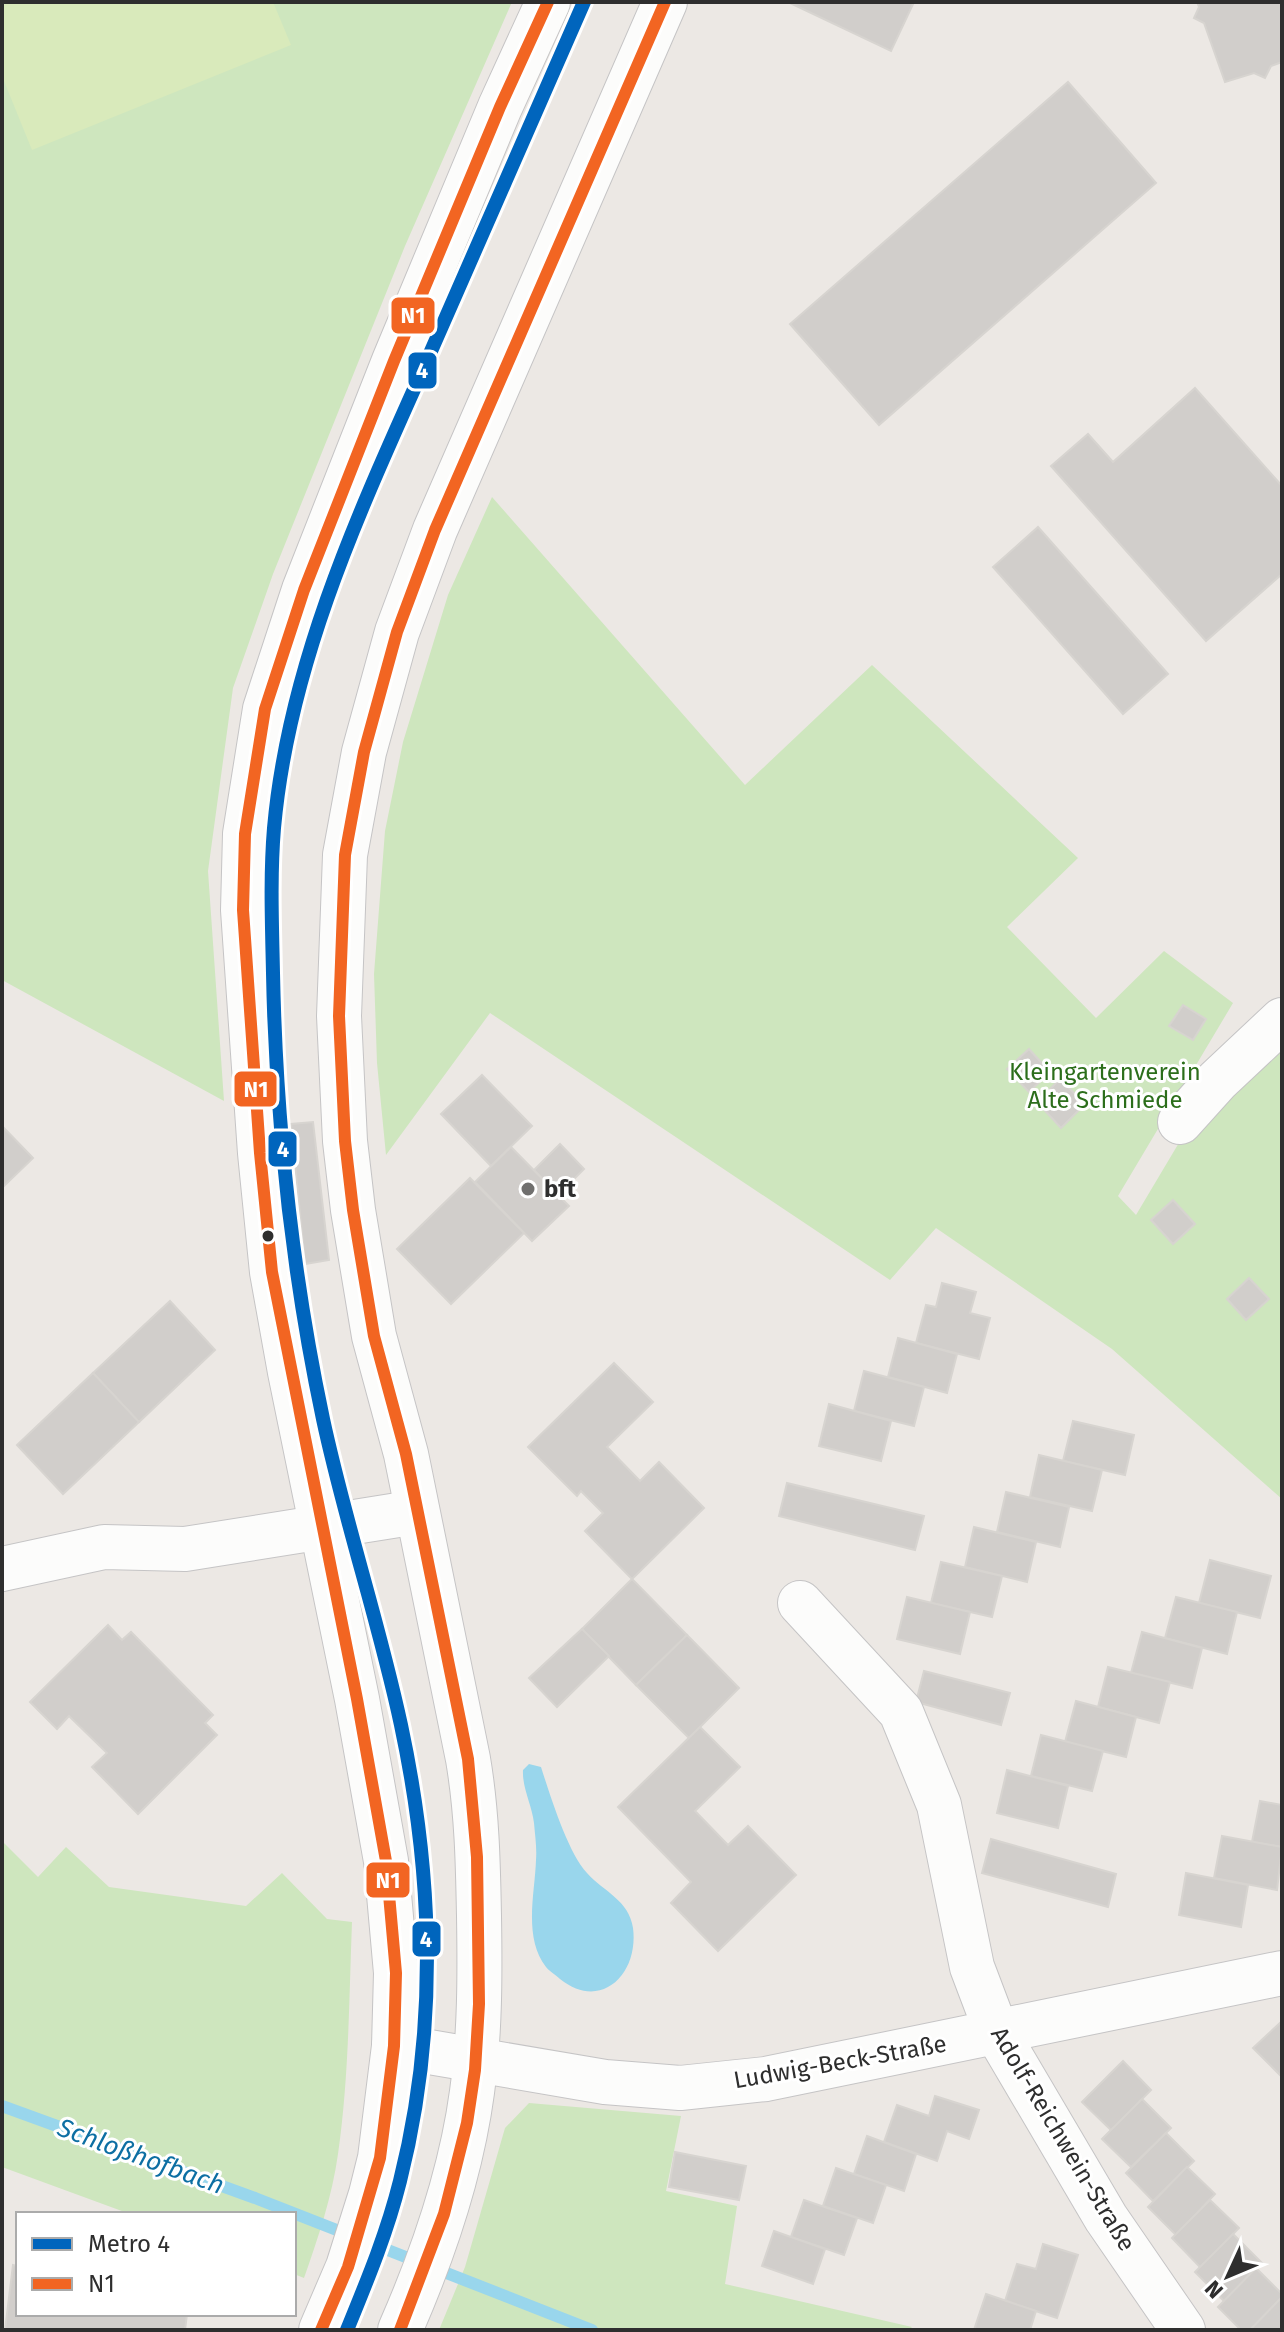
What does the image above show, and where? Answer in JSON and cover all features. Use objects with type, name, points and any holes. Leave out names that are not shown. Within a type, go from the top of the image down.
[{"type":"street","points":[[326,2320],[371,2194],[380,2158],[392,2060],[396,1973],[386,1861],[272,1272],[247,983],[243,910],[245,834],[265,709],[304,590],[394,361],[500,107],[548,2]]},
{"type":"street","points":[[400,2330],[434,2246],[450,2191],[474,2077],[479,1943],[476,1807],[406,1454],[374,1336],[361,1264],[345,1141],[339,1016],[345,855],[364,752],[397,632],[435,530],[665,2]]},
{"type":"street","points":[[1180,1122],[1217,1081],[1282,1020]]},
{"type":"street","points":[[2,1569],[104,1547],[185,1549],[417,1512]]},
{"type":"street","name":"Adolf-Reichwein-Straße","points":[[800,1603],[901,1712],[939,1805],[972,1967],[997,2033],[1106,2218],[1183,2330]]},
{"type":"street","name":"Ludwig-Beck-Straße","points":[[392,2060],[474,2077],[680,2088],[766,2079],[1282,1973]]},
{"type":"green space","points":[[2,2],[512,2],[405,246],[273,574],[233,688],[208,871],[224,1101],[2,980]]},
{"type":"green space","points":[[2,2],[273,2],[291,45],[32,150],[2,76]]},
{"type":"green space","name":"Kleingartenverein Alte Schmiede","points":[[492,497],[745,785],[872,665],[1078,858],[1007,927],[1096,1018],[1164,951],[1233,1003],[1118,1196],[1136,1215],[1183,1136],[1282,1035],[1282,1499],[1112,1349],[936,1228],[890,1280],[490,1013],[386,1155],[377,1063],[374,974],[385,831],[403,742],[448,595]]},
{"type":"green space","points":[[2,1841],[38,1877],[66,1847],[109,1887],[246,1906],[282,1873],[327,1919],[352,1922],[342,2125],[328,2202],[304,2278],[296,2275],[296,2212],[125,2212],[2,2167]]},
{"type":"green space","points":[[529,2103],[681,2116],[666,2191],[737,2206],[725,2284],[912,2327],[909,2330],[439,2330],[465,2267],[505,2128]]},
{"type":"water","points":[[529,1764],[541,1767],[560,1823],[580,1864],[621,1903],[631,1918],[633,1945],[630,1960],[614,1983],[603,1989],[590,1991],[575,1988],[546,1967],[539,1955],[532,1929],[536,1842],[523,1777],[523,1770]]},
{"type":"building","points":[[788,2],[914,2],[891,51]]},
{"type":"building","points":[[1197,2],[1281,2],[1282,62],[1271,66],[1265,78],[1254,73],[1225,82],[1204,23],[1194,18],[1199,7]]},
{"type":"building","points":[[1068,82],[1156,183],[879,425],[790,324]]},
{"type":"building","points":[[1195,388],[1282,486],[1282,574],[1206,641],[1051,466],[1088,434],[1113,462]]},
{"type":"building","points":[[1038,527],[1168,674],[1123,714],[993,567]]},
{"type":"building","points":[[1183,1005],[1206,1019],[1193,1040],[1169,1026]]},
{"type":"building","points":[[1029,1049],[1050,1072],[1029,1092],[1007,1069]]},
{"type":"building","points":[[482,1075],[532,1126],[491,1166],[441,1114]]},
{"type":"building","points":[[1060,1079],[1085,1104],[1061,1128],[1037,1102]]},
{"type":"building","points":[[313,1122],[329,1260],[305,1264],[291,1124]]},
{"type":"building","points":[[2,1126],[33,1158],[2,1188]]},
{"type":"building","points":[[560,1144],[584,1169],[558,1195],[534,1170]]},
{"type":"building","points":[[511,1147],[569,1206],[532,1241],[475,1182]]},
{"type":"building","points":[[470,1178],[524,1233],[451,1304],[397,1249]]},
{"type":"building","points":[[1173,1200],[1195,1224],[1173,1244],[1151,1220]]},
{"type":"building","points":[[1249,1278],[1269,1299],[1246,1320],[1227,1299]]},
{"type":"building","points":[[942,1283],[976,1292],[970,1313],[990,1318],[979,1359],[916,1343],[926,1305],[936,1307]]},
{"type":"building","points":[[170,1301],[215,1350],[139,1422],[93,1373]]},
{"type":"building","points":[[898,1338],[957,1354],[947,1393],[888,1377]]},
{"type":"building","points":[[614,1363],[653,1402],[607,1447],[640,1481],[659,1462],[704,1508],[632,1579],[585,1531],[603,1513],[581,1491],[577,1496],[528,1447]]},
{"type":"building","points":[[864,1371],[924,1387],[914,1426],[854,1411]]},
{"type":"building","points":[[93,1373],[139,1422],[63,1494],[17,1445]]},
{"type":"building","points":[[829,1404],[891,1421],[881,1461],[819,1446]]},
{"type":"building","points":[[1073,1421],[1134,1435],[1125,1475],[1063,1461]]},
{"type":"building","points":[[1039,1455],[1102,1470],[1092,1511],[1030,1497]]},
{"type":"building","points":[[787,1483],[924,1516],[915,1550],[779,1516]]},
{"type":"building","points":[[1006,1492],[1069,1507],[1060,1547],[997,1532]]},
{"type":"building","points":[[974,1527],[1036,1542],[1027,1582],[965,1567]]},
{"type":"building","points":[[1210,1560],[1271,1576],[1260,1618],[1199,1603]]},
{"type":"building","points":[[941,1562],[1002,1576],[992,1617],[931,1603]]},
{"type":"building","points":[[632,1579],[687,1635],[636,1685],[582,1629]]},
{"type":"building","points":[[907,1597],[970,1612],[960,1654],[897,1639]]},
{"type":"building","points":[[1176,1597],[1237,1612],[1227,1654],[1165,1638]]},
{"type":"building","points":[[108,1625],[122,1640],[131,1632],[213,1715],[205,1723],[217,1735],[138,1814],[92,1767],[107,1753],[69,1716],[57,1729],[30,1702]]},
{"type":"building","points":[[582,1629],[609,1656],[557,1707],[529,1678]]},
{"type":"building","points":[[1142,1632],[1202,1648],[1192,1688],[1131,1673]]},
{"type":"building","points":[[687,1635],[739,1688],[689,1738],[636,1685]]},
{"type":"building","points":[[1108,1667],[1170,1682],[1159,1723],[1098,1707]]},
{"type":"building","points":[[924,1671],[1010,1693],[1001,1725],[916,1702]]},
{"type":"building","points":[[1076,1701],[1136,1717],[1126,1757],[1065,1742]]},
{"type":"building","points":[[700,1727],[740,1767],[695,1811],[728,1845],[748,1826],[796,1875],[718,1951],[671,1903],[691,1882],[618,1807]]},
{"type":"building","points":[[1041,1735],[1103,1751],[1092,1791],[1031,1776]]},
{"type":"building","points":[[1007,1770],[1068,1786],[1058,1828],[997,1813]]},
{"type":"building","points":[[1260,1801],[1282,1805],[1282,1847],[1252,1842]]},
{"type":"building","points":[[1222,1836],[1282,1847],[1277,1890],[1214,1878]]},
{"type":"building","points":[[991,1839],[1116,1874],[1108,1907],[982,1873]]},
{"type":"building","points":[[1186,1873],[1248,1885],[1241,1927],[1179,1915]]},
{"type":"building","points":[[1282,2021],[1282,2077],[1253,2048]]},
{"type":"building","points":[[1123,2061],[1151,2090],[1111,2130],[1082,2102]]},
{"type":"building","points":[[935,2096],[979,2110],[969,2139],[947,2131],[937,2161],[884,2142],[897,2105],[929,2116]]},
{"type":"building","points":[[1142,2099],[1171,2128],[1131,2167],[1102,2139]]},
{"type":"building","points":[[1166,2133],[1194,2161],[1153,2201],[1126,2173]]},
{"type":"building","points":[[867,2136],[916,2154],[904,2191],[854,2174]]},
{"type":"building","points":[[675,2152],[746,2166],[739,2200],[669,2187]]},
{"type":"building","points":[[1187,2167],[1215,2194],[1176,2235],[1148,2207]]},
{"type":"building","points":[[836,2168],[886,2185],[873,2223],[823,2206]]},
{"type":"building","points":[[804,2200],[857,2218],[844,2255],[791,2237]]},
{"type":"building","points":[[1210,2200],[1239,2228],[1200,2267],[1172,2238]]},
{"type":"building","points":[[774,2231],[825,2249],[813,2284],[762,2266]]},
{"type":"building","points":[[1233,2234],[1262,2263],[1224,2301],[1195,2272]]},
{"type":"building","points":[[1043,2244],[1078,2255],[1057,2318],[1005,2301],[1017,2264],[1036,2269]]},
{"type":"building","points":[[13,2265],[16,2266],[16,2316],[187,2316],[185,2330],[5,2330]]},
{"type":"building","points":[[1256,2268],[1282,2297],[1250,2330],[1241,2330],[1218,2307]]},
{"type":"building","points":[[986,2294],[1036,2311],[1030,2330],[974,2330]]},
{"type":"building","points":[[1282,2297],[1282,2330],[1250,2330]]},
{"type":"waterway","name":"Schloßhofbach","points":[[2,2106],[291,2212]]},
{"type":"waterway","name":"Schloßhofbach","points":[[296,2214],[592,2330]]},
{"type":"metro line","name":"4","points":[[347,2330],[389,2219],[412,2124],[421,2068],[425,2010],[425,1896],[420,1838],[401,1725],[323,1419],[294,1253],[282,1141],[275,1029],[274,828],[282,766],[295,705],[332,587],[378,471],[584,2]]},
{"type":"transit line","name":"N1","points":[[321,2330],[348,2267],[380,2158],[394,2046],[396,1973],[386,1861],[272,1272],[260,1153],[243,910],[245,834],[265,709],[304,590],[394,361],[500,107],[548,2]]},
{"type":"transit line","name":"N1","points":[[400,2330],[444,2214],[467,2123],[475,2070],[479,2004],[477,1857],[468,1759],[406,1454],[374,1336],[353,1210],[345,1141],[339,1016],[345,855],[364,752],[397,632],[435,530],[665,2]]},
{"type":"place","name":"bft","points":[[528,1189]]}]
